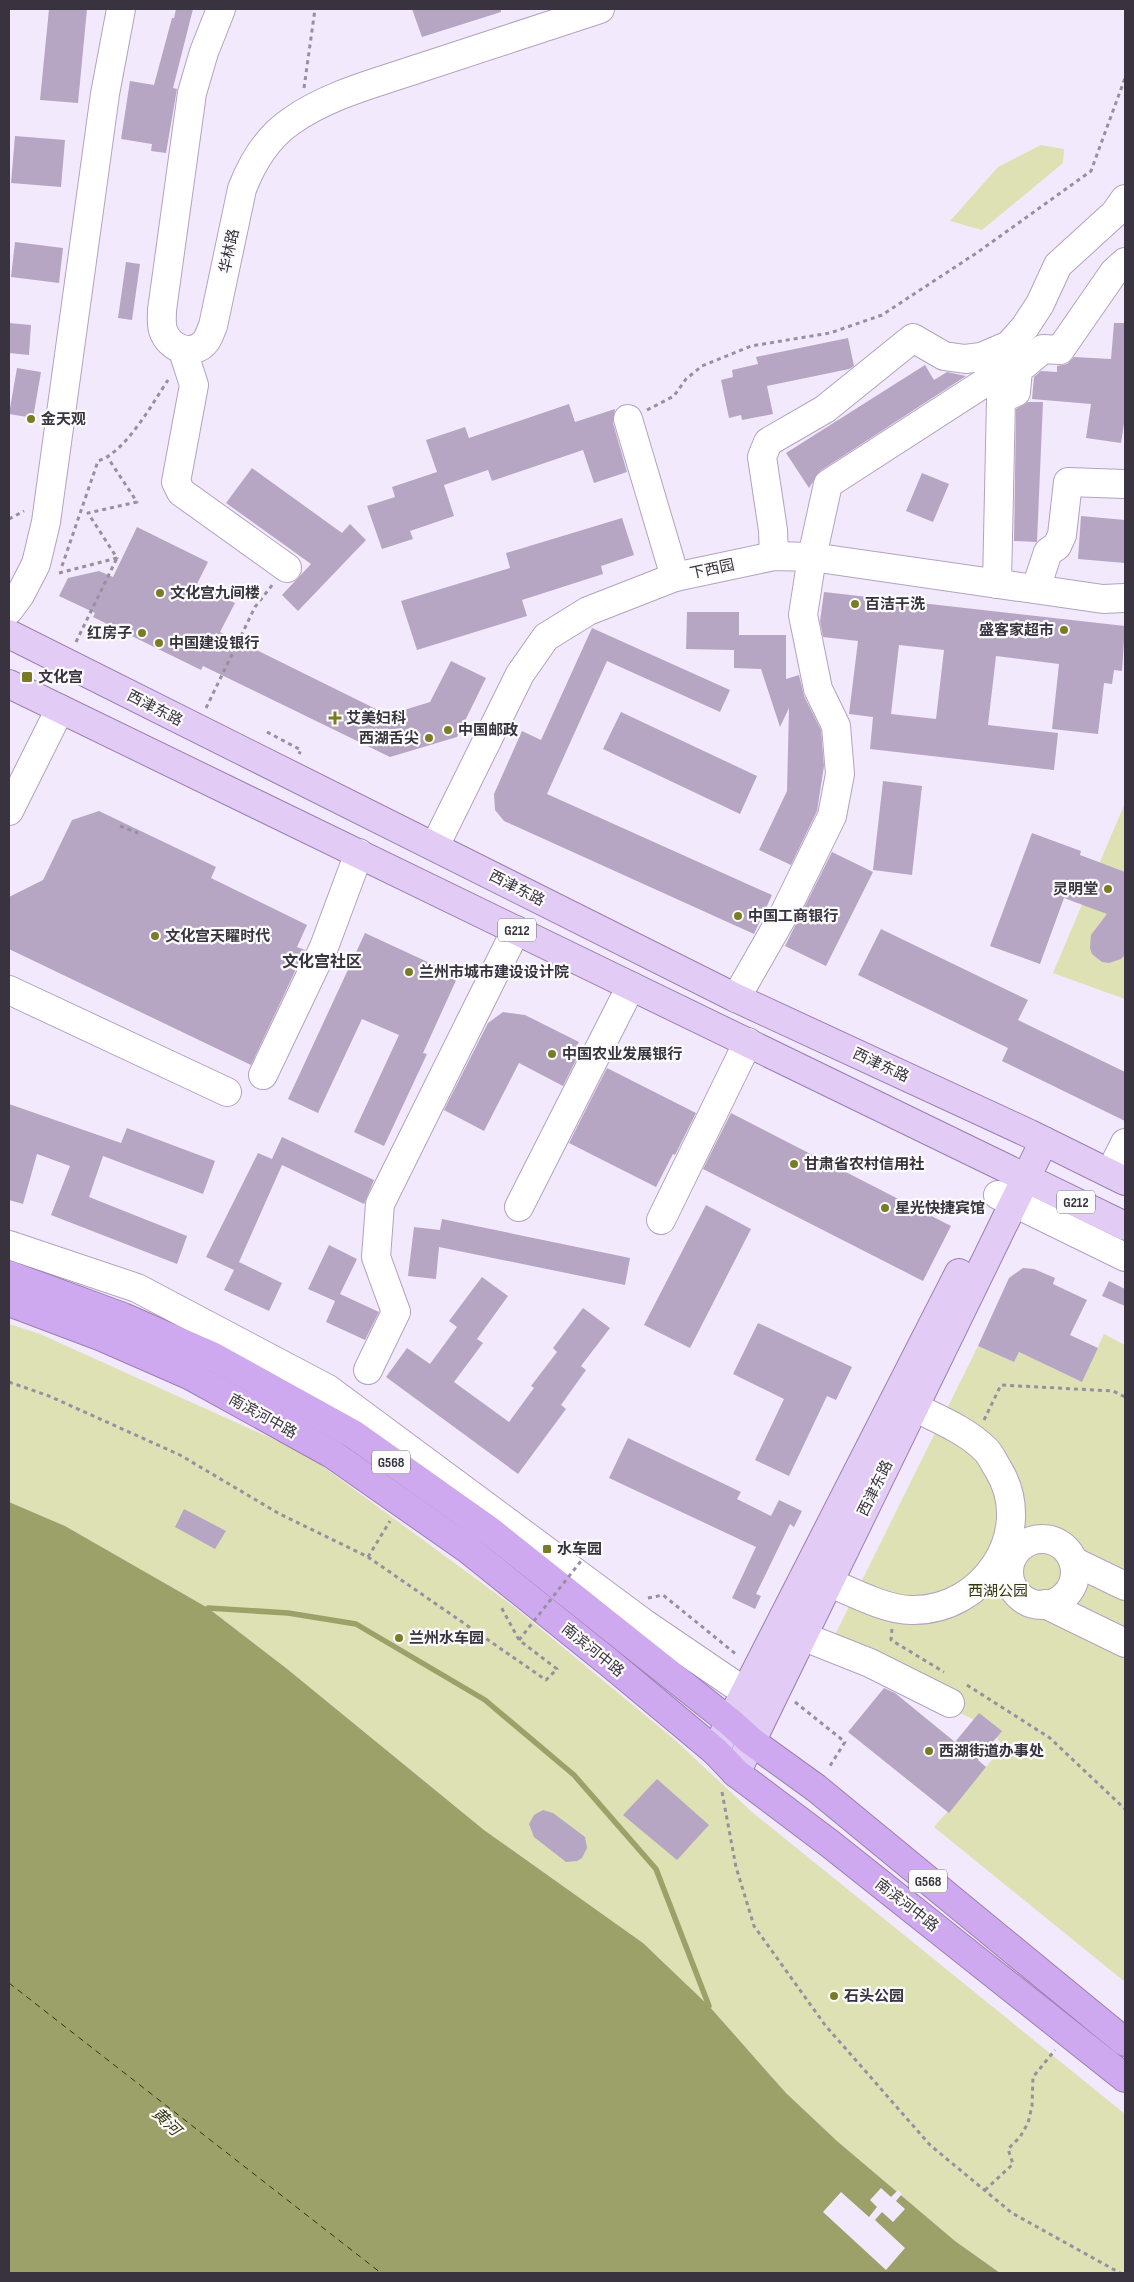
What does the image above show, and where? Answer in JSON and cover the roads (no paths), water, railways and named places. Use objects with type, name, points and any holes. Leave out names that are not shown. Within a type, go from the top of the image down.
[{"type":"highway","name":"南滨河中路","points":[[9,1275],[123,1317],[212,1356],[353,1434],[490,1531],[730,1722],[751,1741],[816,1788],[1125,2042]]},
{"type":"highway","name":"南滨河中路","points":[[9,1302],[102,1337],[191,1376],[332,1454],[469,1550],[715,1751],[729,1781],[828,1843],[1125,2078]]},
{"type":"main road","name":"西津东路","points":[[9,634],[736,998],[1037,1137],[1118,1177]]},
{"type":"main road","name":"G212","points":[[9,684],[1125,1226]]},
{"type":"main road","name":"西津东路","points":[[729,1781],[751,1741],[914,1407],[1006,1199],[1037,1137]]},
{"type":"main road","name":"西津东路","points":[[715,1751],[1006,1199]]},
{"type":"street","points":[[9,610],[20,595],[36,564],[46,522],[105,94],[121,9]]},
{"type":"street","points":[[221,9],[204,52],[192,93],[162,310],[163,330],[176,347],[194,385],[176,482],[180,492],[287,568]]},
{"type":"street","name":"华林路","points":[[176,347],[196,350],[206,341],[212,326],[242,189],[250,168],[263,148],[289,122],[316,105],[387,79],[600,9]]},
{"type":"street","points":[[774,556],[773,530],[762,457],[768,442],[826,409],[914,338],[944,356],[965,359],[981,357],[1009,345],[1025,327],[1040,304],[1058,265],[1115,213],[1125,199]]},
{"type":"street","points":[[997,584],[1001,399],[1016,392],[1018,370],[1043,349],[1060,350],[1114,272],[1125,262]]},
{"type":"street","points":[[736,998],[784,914],[832,816],[840,774],[836,726],[818,689],[803,615],[812,557],[828,484],[1012,365],[1018,370]]},
{"type":"street","points":[[628,419],[675,577]]},
{"type":"street","points":[[1036,588],[1048,552],[1057,546],[1062,536],[1068,482],[1125,484]]},
{"type":"street","name":"下西园","points":[[435,846],[520,674],[546,637],[588,612],[675,577],[774,556],[812,557],[1103,599],[1125,598]]},
{"type":"street","points":[[9,811],[60,709]]},
{"type":"street","points":[[263,1075],[324,947],[359,853]]},
{"type":"street","points":[[368,1370],[396,1312],[376,1257],[380,1204],[516,930]]},
{"type":"street","points":[[519,1207],[631,986]]},
{"type":"street","points":[[9,990],[227,1092]]},
{"type":"street","points":[[661,1220],[748,1042]]},
{"type":"street","points":[[1118,1177],[1125,1143]]},
{"type":"street","points":[[1006,1199],[1125,1257]]},
{"type":"street","points":[[9,1245],[137,1288],[328,1389],[645,1624],[745,1692]]},
{"type":"street","points":[[914,1407],[956,1428],[986,1450],[1006,1482],[1012,1520],[1007,1556],[1008,1570],[1010,1583],[1017,1594],[1027,1602],[1045,1604],[1125,1643]]},
{"type":"street","points":[[828,1582],[875,1601],[911,1610],[948,1605],[980,1586],[1007,1556],[1020,1547],[1031,1540],[1044,1539],[1056,1542],[1067,1550],[1073,1561],[1075,1574],[1072,1586],[1064,1597],[1045,1604]]},
{"type":"street","points":[[1073,1561],[1125,1586]]},
{"type":"street","points":[[802,1636],[957,1694]]},
{"type":"water","name":"黄河","points":[[9,1502],[65,1526],[208,1608],[286,1668],[484,1830],[643,1943],[709,2006],[786,2093],[837,2141],[955,2241],[1000,2273],[9,2273]]},
{"type":"waterway","points":[[208,1608],[288,1613],[356,1624],[485,1700],[574,1775],[656,1869],[709,2006]]},
{"type":"place","name":"金天观","points":[[31,419]]},
{"type":"place","name":"文化宫九间楼","points":[[160,593]]},
{"type":"place","name":"百洁干洗","points":[[855,604]]},
{"type":"place","name":"盛客家超市","points":[[1064,630]]},
{"type":"place","name":"红房子","points":[[142,633]]},
{"type":"place","name":"中国建设银行","points":[[159,643]]},
{"type":"place","name":"文化宫","points":[[27,677]]},
{"type":"place","name":"艾美妇科","points":[[335,718]]},
{"type":"place","name":"中国邮政","points":[[448,730]]},
{"type":"place","name":"西湖舌尖","points":[[429,738]]},
{"type":"place","name":"灵明堂","points":[[1108,889]]},
{"type":"place","name":"中国工商银行","points":[[738,916]]},
{"type":"place","name":"文化宫天矅时代","points":[[155,936]]},
{"type":"place","name":"兰州市城市建设设计院","points":[[409,972]]},
{"type":"place","name":"中国农业发展银行","points":[[552,1054]]},
{"type":"place","name":"甘肃省农村信用社","points":[[794,1164]]},
{"type":"place","name":"星光快捷宾馆","points":[[885,1208]]},
{"type":"place","name":"水车园","points":[[547,1549]]},
{"type":"place","name":"兰州水车园","points":[[399,1638]]},
{"type":"place","name":"西湖街道办事处","points":[[929,1751]]},
{"type":"place","name":"石头公园","points":[[834,1996]]},
{"type":"district","name":"文化宫社区","points":[[322,961]]},
{"type":"park label","name":"西湖公园","points":[[998,1591]]}]
